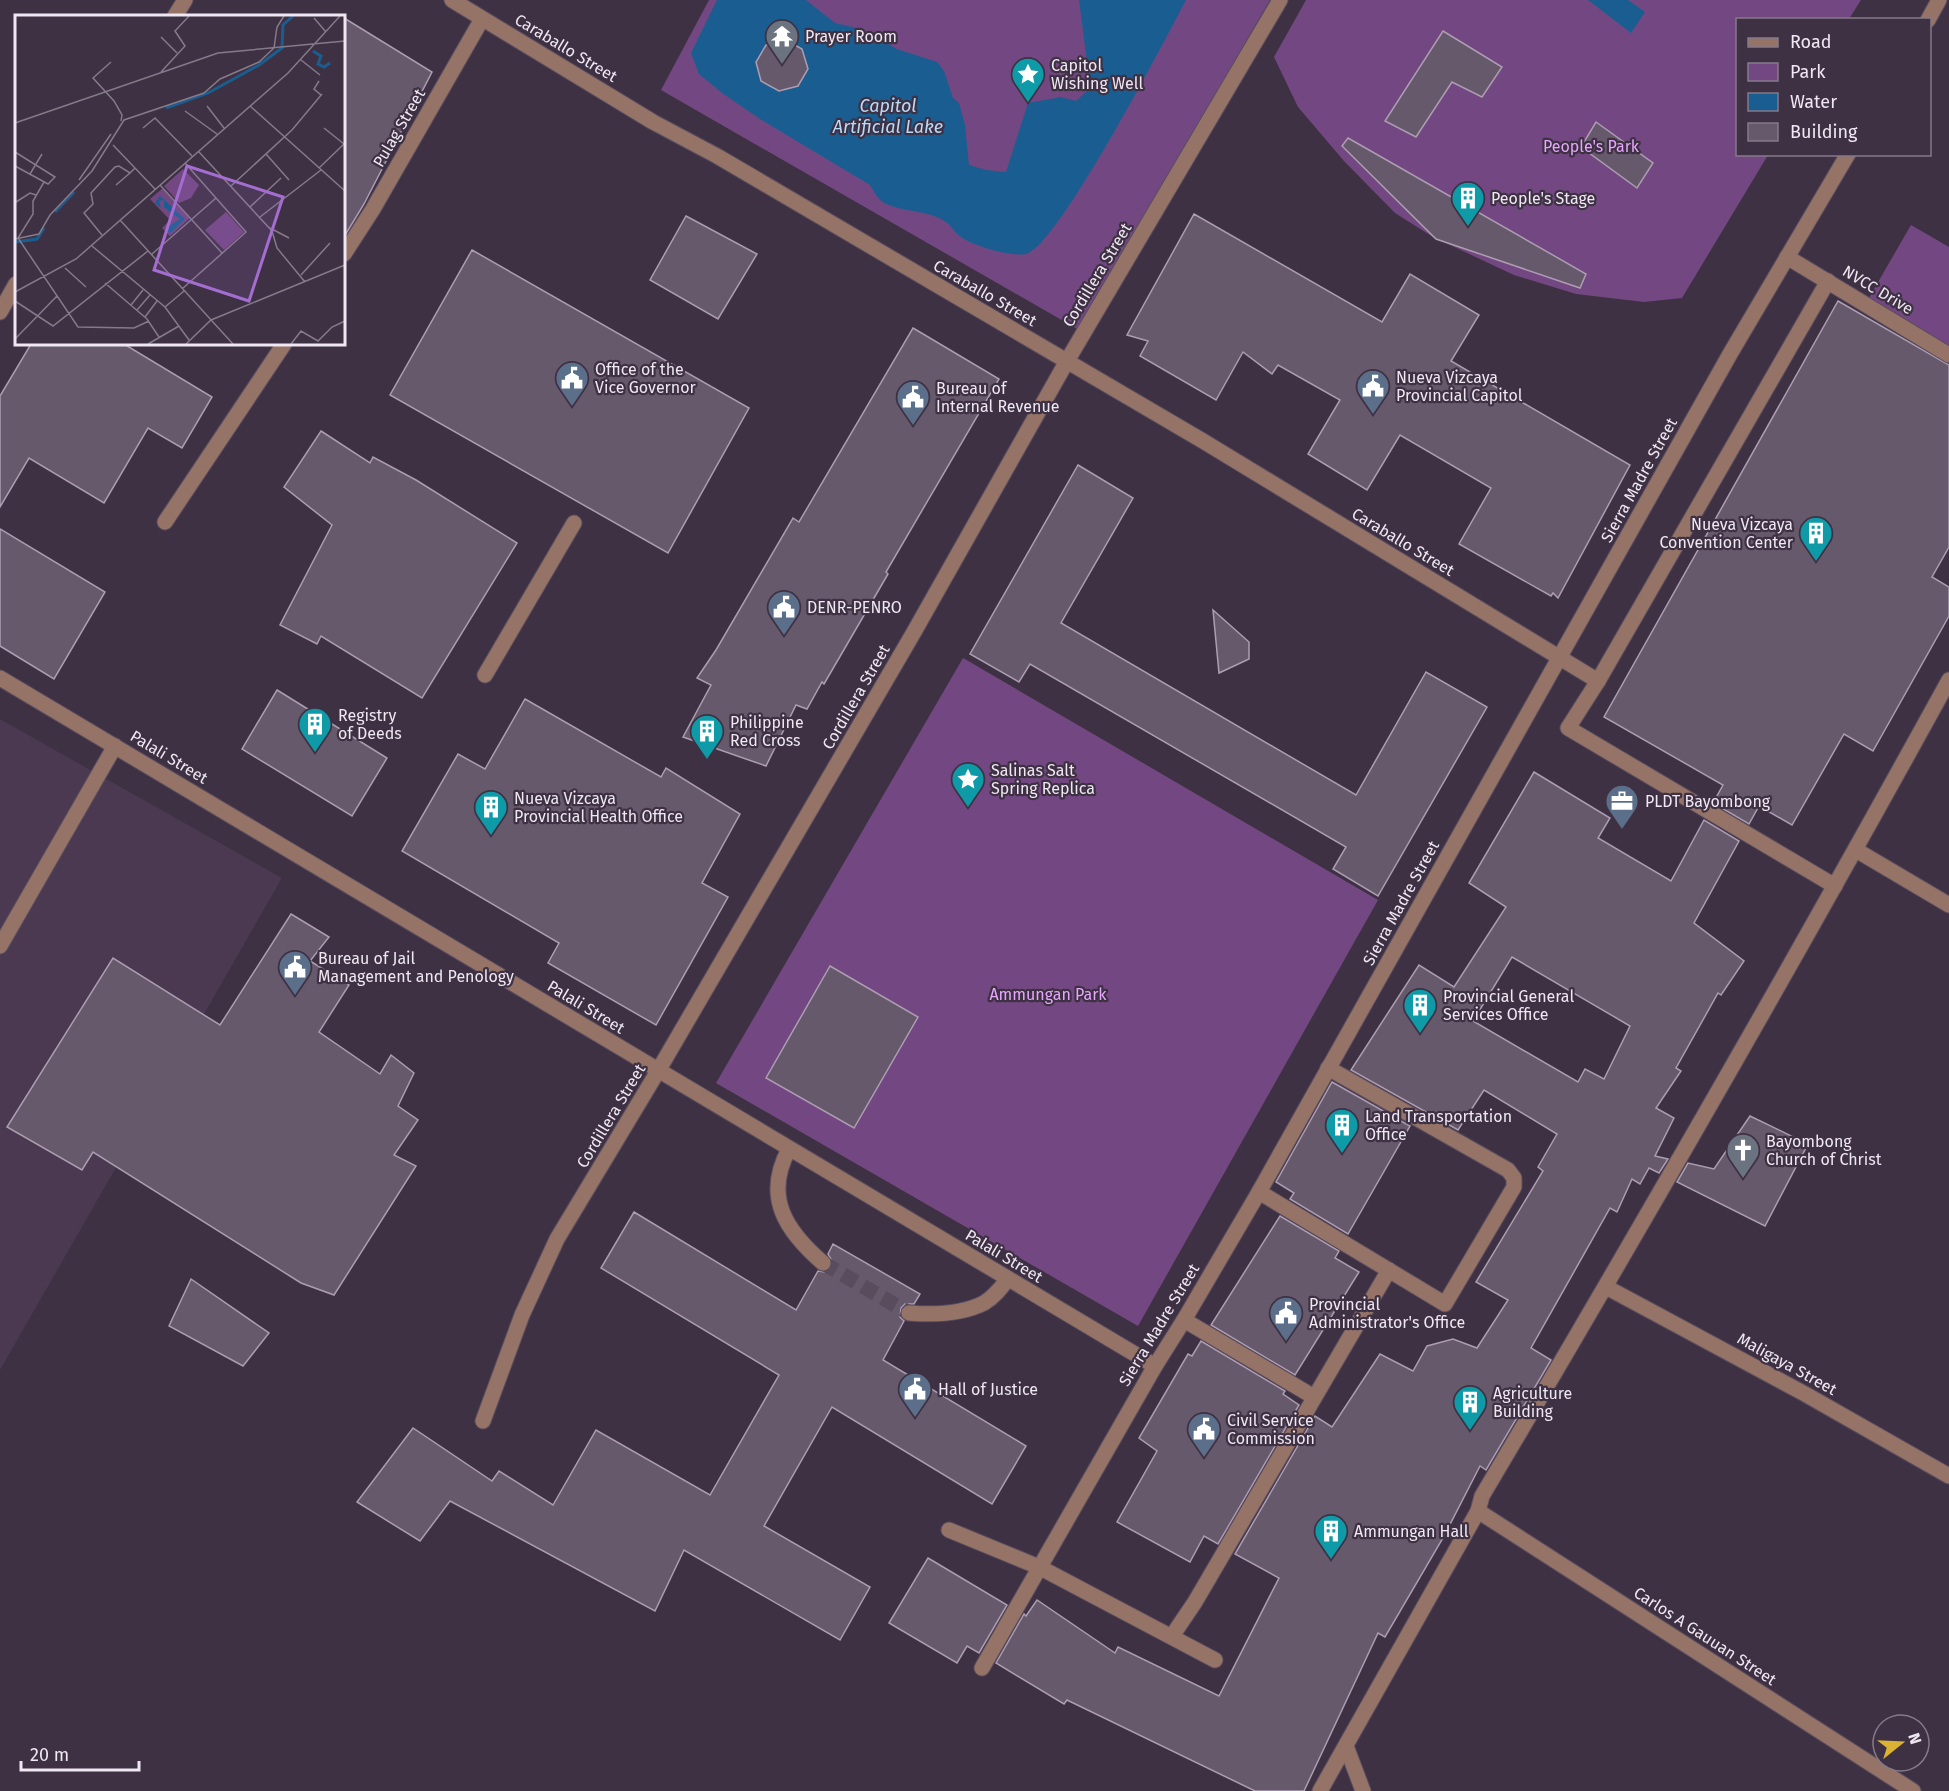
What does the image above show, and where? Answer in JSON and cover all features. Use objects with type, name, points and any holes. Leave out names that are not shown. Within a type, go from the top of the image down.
[{"type":"street","points":[[176,15],[185,0]]},
{"type":"street","name":"Caraballo Street","points":[[452,0],[653,122],[727,162],[1203,441],[1598,681]]},
{"type":"street","name":"Cordillera Street","points":[[483,1421],[522,1315],[557,1239],[658,1071],[914,632],[1067,361],[1280,0]]},
{"type":"street","points":[[1929,18],[1940,0]]},
{"type":"street","name":"Pulag Street","points":[[345,252],[373,209],[482,19]]},
{"type":"street","name":"Sierra Madre Street","points":[[982,1668],[1155,1366],[1259,1192],[1730,354],[1847,156]]},
{"type":"street","name":"NVCC Drive","points":[[1787,257],[1949,354]]},
{"type":"street","points":[[1828,281],[1598,681],[1568,728],[1835,886]]},
{"type":"street","points":[[0,312],[15,286]]},
{"type":"street","points":[[165,522],[283,345]]},
{"type":"street","points":[[485,675],[573,523]]},
{"type":"street","name":"Palali Street","points":[[0,678],[1155,1366]]},
{"type":"street","points":[[1320,1791],[1478,1511],[1482,1496],[1606,1287],[1856,850],[1949,680]]},
{"type":"street","points":[[0,946],[115,746]]},
{"type":"street","points":[[1856,850],[1949,905]]},
{"type":"street","points":[[1259,1192],[1445,1304],[1514,1187],[1514,1178],[1508,1170],[1329,1068]]},
{"type":"street","points":[[789,1149],[780,1164],[778,1175],[778,1192],[783,1216],[795,1237],[823,1263]]},
{"type":"street","points":[[1172,1636],[1195,1602],[1389,1270]]},
{"type":"street","points":[[909,1313],[942,1314],[983,1303],[995,1295],[1008,1279]]},
{"type":"street","name":"Maligaya Street","points":[[1606,1287],[1805,1394],[1949,1476]]},
{"type":"street","points":[[1184,1320],[1314,1397]]},
{"type":"street","name":"Carlos A Gauuan Street","points":[[1478,1511],[1913,1791]]},
{"type":"street","points":[[949,1530],[1040,1567],[1215,1660]]},
{"type":"street","points":[[1346,1746],[1363,1791]]},
{"type":"shaded area","points":[[0,719],[282,878],[0,1370]]},
{"type":"green space","points":[[709,0],[1270,0],[1079,330],[661,90]]},
{"type":"green space","name":"People's Park","points":[[1306,0],[1861,0],[1850,18],[1736,18],[1736,156],[1767,156],[1682,298],[1644,302],[1576,294],[1514,275],[1433,237],[1395,213],[1344,161],[1298,107],[1274,57]]},
{"type":"green space","points":[[1911,225],[1949,247],[1949,351],[1866,303]]},
{"type":"green space","name":"Ammungan Park","points":[[963,658],[1378,900],[1138,1326],[716,1083]]},
{"type":"water","name":"Capitol Artificial Lake","points":[[717,0],[806,0],[835,23],[861,29],[897,49],[937,62],[944,71],[953,98],[959,103],[965,125],[969,165],[1006,172],[1028,103],[1061,97],[1076,101],[1087,91],[1088,70],[1079,0],[1186,0],[1110,139],[1062,217],[1041,243],[1026,254],[1019,255],[983,247],[967,240],[947,223],[934,216],[885,204],[870,185],[760,119],[722,93],[699,74],[691,53]],"holes":[[[784,39],[802,49],[798,86],[779,91],[761,81],[756,62],[766,45]]]},
{"type":"water","points":[[1588,0],[1628,0],[1645,12],[1631,33]]},
{"type":"building","points":[[345,19],[432,72],[364,204],[345,235]]},
{"type":"building","points":[[1443,31],[1502,67],[1482,97],[1452,82],[1416,137],[1385,121]]},
{"type":"building","name":"Prayer Room","points":[[784,39],[802,49],[808,69],[798,86],[779,91],[761,81],[756,62],[766,45]]},
{"type":"building","points":[[1596,122],[1653,163],[1637,188],[1581,147]]},
{"type":"building","points":[[1348,138],[1586,274],[1580,288],[1436,239],[1342,146]]},
{"type":"building","points":[[1194,214],[1382,322],[1410,274],[1479,315],[1451,361],[1630,465],[1558,598],[1553,593],[1551,596],[1459,544],[1491,488],[1400,435],[1367,490],[1308,454],[1340,400],[1278,365],[1272,374],[1243,352],[1216,400],[1140,356],[1148,341],[1127,335]]},
{"type":"building","points":[[686,216],[757,254],[718,319],[650,280]]},
{"type":"building","points":[[472,250],[749,408],[668,553],[390,395]]},
{"type":"building","name":"Nueva Vizcaya Convention Center","points":[[1838,301],[1949,365],[1949,547],[1932,577],[1949,587],[1949,616],[1873,751],[1844,734],[1792,825],[1759,806],[1749,824],[1713,803],[1723,785],[1604,717]]},
{"type":"building","points":[[913,328],[999,379],[886,572],[888,574],[824,684],[822,682],[807,709],[796,705],[766,766],[683,737],[711,685],[697,678],[716,650],[793,518],[799,522]]},
{"type":"building","points":[[30,345],[126,345],[212,397],[182,448],[148,428],[104,503],[29,458],[0,507],[0,396]]},
{"type":"building","points":[[321,431],[370,463],[373,457],[416,480],[517,543],[422,698],[321,636],[317,644],[280,625],[332,525],[284,487]]},
{"type":"building","points":[[1078,465],[1133,498],[1061,623],[1356,795],[1426,672],[1487,707],[1378,896],[1333,869],[1346,847],[1030,664],[1019,682],[970,654]]},
{"type":"building","points":[[0,529],[105,592],[54,679],[0,646]]},
{"type":"building","points":[[1213,610],[1249,642],[1249,659],[1219,673]]},
{"type":"building","name":"Registry of Deeds","points":[[277,690],[387,758],[352,816],[242,749]]},
{"type":"building","points":[[525,699],[661,777],[666,768],[740,814],[702,883],[728,897],[656,1025],[548,963],[559,943],[402,851],[458,754],[485,769]]},
{"type":"building","points":[[1534,772],[1610,818],[1598,838],[1671,881],[1704,820],[1739,841],[1694,923],[1744,961],[1721,995],[1718,993],[1676,1068],[1681,1071],[1656,1108],[1674,1118],[1655,1156],[1668,1159],[1659,1173],[1649,1168],[1640,1184],[1632,1179],[1617,1212],[1610,1208],[1531,1348],[1551,1360],[1486,1470],[1480,1466],[1443,1538],[1385,1637],[1378,1633],[1304,1791],[1255,1791],[1067,1700],[1064,1704],[996,1663],[1024,1614],[1026,1616],[1037,1600],[1115,1653],[1118,1647],[1219,1696],[1279,1578],[1235,1554],[1315,1416],[1332,1427],[1380,1354],[1413,1371],[1427,1346],[1453,1339],[1477,1348],[1508,1300],[1476,1282],[1543,1171],[1538,1167],[1557,1134],[1484,1090],[1458,1130],[1351,1070],[1419,965],[1454,987],[1506,907],[1469,883]],"holes":[[[1512,957],[1630,1026],[1604,1079],[1585,1069],[1578,1082],[1473,1021]]]},
{"type":"building","points":[[291,914],[329,937],[310,961],[349,985],[319,1032],[380,1074],[391,1055],[414,1073],[398,1106],[418,1120],[394,1155],[416,1166],[334,1295],[301,1283],[93,1152],[82,1170],[7,1127],[113,958],[220,1025]]},
{"type":"building","points":[[830,966],[918,1017],[854,1128],[766,1078]]},
{"type":"building","name":"Land Transportation Office","points":[[1332,1082],[1410,1126],[1348,1234],[1290,1199],[1294,1193],[1276,1182]]},
{"type":"building","name":"Bayombong Church of Christ","points":[[1750,1116],[1808,1144],[1765,1226],[1677,1182],[1688,1163],[1714,1169]]},
{"type":"building","name":"Hall of Justice","points":[[634,1212],[796,1310],[818,1271],[825,1272],[831,1269],[832,1261],[828,1254],[833,1244],[920,1294],[914,1304],[905,1304],[901,1308],[900,1317],[904,1321],[883,1360],[1026,1446],[992,1504],[832,1407],[764,1526],[870,1587],[840,1640],[684,1550],[655,1611],[450,1501],[420,1541],[357,1502],[413,1428],[492,1481],[499,1471],[553,1505],[596,1430],[710,1495],[779,1375],[601,1268]]},
{"type":"building","points":[[1280,1216],[1339,1251],[1335,1258],[1359,1272],[1295,1375],[1211,1325]]},
{"type":"building","points":[[191,1279],[269,1333],[243,1366],[169,1326]]},
{"type":"building","points":[[1201,1341],[1285,1391],[1283,1394],[1299,1405],[1218,1544],[1204,1536],[1190,1562],[1117,1522],[1157,1451],[1139,1438],[1188,1354],[1192,1356]]},
{"type":"building","points":[[928,1558],[1007,1605],[979,1653],[967,1646],[957,1663],[889,1623]]},
{"type":"tunnel","points":[[823,1263],[909,1313]]},
{"type":"place","name":"Prayer Room","points":[[782,65]]},
{"type":"place","name":"Capitol Wishing Well","points":[[1028,103]]},
{"type":"place","name":"People's Stage","points":[[1468,227]]},
{"type":"place","name":"Office of the Vice Governor","points":[[572,407]]},
{"type":"place","name":"Nueva Vizcaya Provincial Capitol","points":[[1373,415]]},
{"type":"place","name":"Bureau of Internal Revenue","points":[[913,426]]},
{"type":"place","name":"Nueva Vizcaya Convention Center","points":[[1816,562]]},
{"type":"place","name":"DENR-PENRO","points":[[784,636]]},
{"type":"place","name":"Registry of Deeds","points":[[315,753]]},
{"type":"place","name":"Philippine Red Cross","points":[[707,760]]},
{"type":"place","name":"Salinas Salt Spring Replica","points":[[968,808]]},
{"type":"place","name":"PLDT Bayombong","points":[[1622,830]]},
{"type":"place","name":"Nueva Vizcaya Provincial Health Office","points":[[491,836]]},
{"type":"place","name":"Bureau of Jail Management and Penology","points":[[295,996]]},
{"type":"place","name":"Provincial General Services Office","points":[[1420,1034]]},
{"type":"place","name":"Land Transportation Office","points":[[1342,1154]]},
{"type":"place","name":"Bayombong Church of Christ","points":[[1743,1179]]},
{"type":"place","name":"Provincial Administrator's Office","points":[[1286,1342]]},
{"type":"place","name":"Hall of Justice","points":[[915,1418]]},
{"type":"place","name":"Agriculture Building","points":[[1470,1431]]},
{"type":"place","name":"Civil Service Commission","points":[[1204,1458]]},
{"type":"place","name":"Ammungan Hall","points":[[1331,1560]]}]
